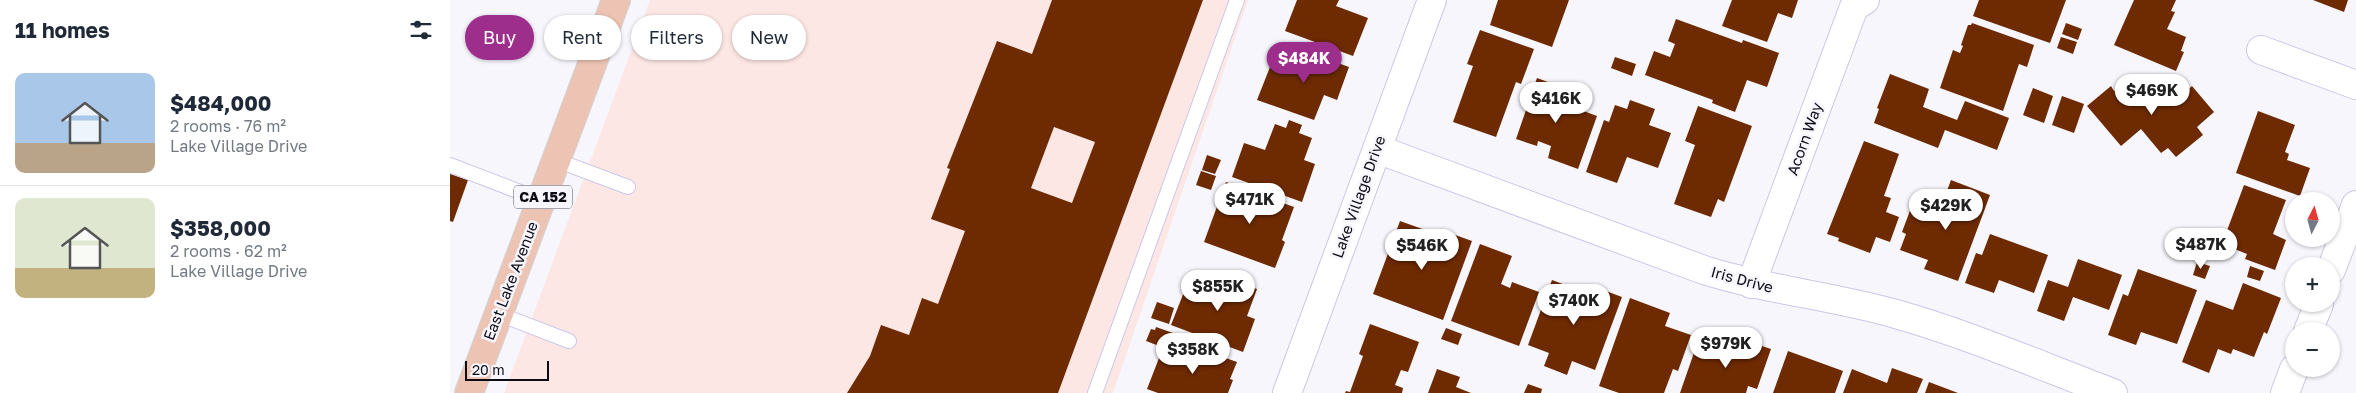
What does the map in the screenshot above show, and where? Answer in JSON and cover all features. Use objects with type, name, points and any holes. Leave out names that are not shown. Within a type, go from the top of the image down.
[{"type":"main road","name":"East Lake Avenue","points":[[468,393],[616,0]]},
{"type":"street","name":"Acorn Way","points":[[1751,284],[1854,7],[1865,0]]},
{"type":"street","name":"Lake Village Drive","points":[[1287,393],[1377,149],[1428,1]]},
{"type":"street","points":[[2261,50],[2356,85]]},
{"type":"street","name":"Iris Drive","points":[[1377,149],[1676,260],[1751,284],[1861,305],[1897,314],[1946,330],[2113,393]]},
{"type":"street","points":[[2336,257],[2356,205]]},
{"type":"street","points":[[2285,393],[2291,377]]},
{"type":"lane","points":[[1095,393],[1237,0]]},
{"type":"lane","points":[[556,160],[628,186]]},
{"type":"lane","points":[[450,165],[541,200]]},
{"type":"lane","points":[[499,314],[569,342]]},
{"type":"shaded area","points":[[650,0],[1248,0],[1113,393],[504,393],[631,51],[631,60],[722,60],[722,15],[644,15]]},
{"type":"building","points":[[1052,0],[1203,0],[1058,393],[847,393],[870,356],[881,325],[909,335],[922,298],[938,304],[965,231],[931,219],[950,169],[947,168],[997,41],[1032,54]],"holes":[[[1054,127],[1095,142],[1072,203],[1031,188]]]},
{"type":"building","points":[[1297,0],[1339,0],[1336,6],[1368,18],[1353,56],[1285,31]]},
{"type":"building","points":[[1498,0],[1569,0],[1552,47],[1490,25]]},
{"type":"building","points":[[1732,0],[1798,0],[1792,18],[1778,13],[1767,42],[1722,26]]},
{"type":"building","points":[[1979,0],[2066,0],[2050,43],[1973,16]]},
{"type":"building","points":[[2134,0],[2176,0],[2171,11],[2175,12],[2167,29],[2186,37],[2181,51],[2184,52],[2176,71],[2114,45]]},
{"type":"building","points":[[2313,0],[2348,0],[2344,12]]},
{"type":"building","points":[[1676,19],[1742,43],[1743,40],[1779,53],[1767,87],[1747,80],[1735,112],[1712,103],[1713,100],[1645,75],[1654,51],[1670,57],[1675,44],[1668,41]]},
{"type":"building","points":[[1972,23],[2034,45],[2027,67],[2019,64],[2003,111],[1940,88],[1953,50],[1960,53],[1968,25]]},
{"type":"building","points":[[2066,23],[2082,29],[2078,40],[2062,34]]},
{"type":"building","points":[[1480,30],[1534,49],[1521,84],[1516,82],[1496,137],[1453,122],[1473,66],[1467,64]]},
{"type":"building","points":[[2061,37],[2077,42],[2073,54],[2057,48]]},
{"type":"building","points":[[1296,48],[1349,67],[1337,100],[1324,95],[1314,120],[1257,100],[1270,67],[1287,73]]},
{"type":"building","points":[[1615,57],[1636,64],[1632,76],[1611,68]]},
{"type":"building","points":[[1890,74],[1929,89],[1923,107],[1957,120],[1965,101],[2009,118],[1997,150],[1945,130],[1938,148],[1874,123],[1879,109],[1877,108]]},
{"type":"building","points":[[1537,78],[1567,89],[1562,103],[1597,116],[1578,169],[1548,158],[1551,146],[1538,141],[1537,146],[1516,139]]},
{"type":"building","points":[[2146,80],[2164,101],[2169,98],[2173,103],[2192,86],[2214,112],[2197,127],[2203,135],[2176,157],[2168,148],[2161,153],[2141,129],[2121,146],[2087,106],[2111,86],[2114,91],[2121,85],[2124,88],[2131,81],[2137,88]]},
{"type":"building","points":[[2033,88],[2053,96],[2044,123],[2023,115]]},
{"type":"building","points":[[2062,96],[2084,104],[2074,133],[2052,125]]},
{"type":"building","points":[[1630,100],[1655,109],[1649,125],[1671,133],[1658,168],[1627,157],[1617,183],[1586,172],[1604,120],[1609,122],[1615,105],[1627,109]]},
{"type":"building","points":[[1698,106],[1752,126],[1724,202],[1718,199],[1711,217],[1674,204],[1695,145],[1685,141]]},
{"type":"building","points":[[2258,111],[2295,125],[2285,152],[2289,154],[2287,160],[2310,168],[2301,192],[2289,192],[2236,173]]},
{"type":"building","points":[[1289,120],[1302,125],[1299,133],[1312,138],[1304,160],[1315,164],[1302,202],[1232,177],[1244,143],[1265,150],[1275,124],[1286,128]]},
{"type":"building","points":[[1864,141],[1899,154],[1884,196],[1891,198],[1886,212],[1899,217],[1890,242],[1876,237],[1870,253],[1838,241],[1839,238],[1827,234]]},
{"type":"building","points":[[1207,155],[1221,160],[1215,174],[1202,170]]},
{"type":"building","points":[[1201,171],[1216,176],[1211,190],[1196,185]]},
{"type":"building","points":[[450,174],[468,180],[453,222],[450,221]]},
{"type":"building","points":[[1951,180],[1990,195],[1958,281],[1924,269],[1928,260],[1900,250],[1906,234],[1902,232],[1911,208],[1937,218]]},
{"type":"building","points":[[1226,182],[1294,207],[1282,240],[1285,242],[1275,268],[1204,242]]},
{"type":"building","points":[[2244,185],[2285,200],[2273,234],[2285,240],[2275,270],[2245,259],[2247,254],[2222,244]]},
{"type":"building","points":[[1400,221],[1428,231],[1421,251],[1434,256],[1444,231],[1472,241],[1443,320],[1373,294]]},
{"type":"building","points":[[1990,234],[2048,255],[2034,293],[1999,280],[1994,293],[1965,283],[1976,253],[1982,255]]},
{"type":"building","points":[[1480,244],[1512,256],[1501,284],[1510,288],[1512,282],[1539,292],[1519,346],[1451,321]]},
{"type":"building","points":[[2078,259],[2122,275],[2109,310],[2073,297],[2064,321],[2037,311],[2048,280],[2068,287]]},
{"type":"building","points":[[2197,262],[2210,266],[2205,279],[2193,275]]},
{"type":"building","points":[[2250,266],[2264,271],[2260,281],[2247,277]]},
{"type":"building","points":[[2138,269],[2197,290],[2177,344],[2141,332],[2136,345],[2108,335],[2123,294],[2128,296]]},
{"type":"building","points":[[1207,271],[1257,289],[1247,316],[1255,319],[1243,352],[1171,325],[1184,292],[1197,297]]},
{"type":"building","points":[[1552,280],[1584,292],[1587,284],[1622,297],[1595,370],[1572,361],[1567,375],[1544,366],[1549,353],[1528,345]]},
{"type":"building","points":[[2243,283],[2281,298],[2267,334],[2264,332],[2254,357],[2233,349],[2231,354],[2218,349],[2209,373],[2182,362],[2206,300],[2233,310]]},
{"type":"building","points":[[1630,298],[1670,313],[1665,326],[1691,335],[1678,371],[1673,369],[1664,393],[1619,393],[1599,386]]},
{"type":"building","points":[[1157,302],[1174,308],[1169,324],[1151,318]]},
{"type":"building","points":[[1370,324],[1419,342],[1408,372],[1401,370],[1395,385],[1403,388],[1402,393],[1345,393],[1346,391],[1350,392],[1363,356],[1359,354]]},
{"type":"building","points":[[1156,327],[1173,333],[1167,349],[1146,341],[1151,329],[1155,330]]},
{"type":"building","points":[[1446,328],[1462,334],[1458,345],[1441,339]]},
{"type":"building","points":[[1738,338],[1771,349],[1757,389],[1748,386],[1746,393],[1680,393],[1697,344],[1732,354]]},
{"type":"building","points":[[1203,350],[1237,362],[1230,379],[1233,380],[1228,393],[1158,393],[1147,389],[1161,353],[1197,366]]},
{"type":"building","points":[[1788,351],[1843,371],[1835,393],[1773,393]]},
{"type":"building","points":[[1892,368],[1923,379],[1917,393],[1843,393],[1852,369],[1887,383]]},
{"type":"building","points":[[1437,369],[1460,377],[1456,387],[1471,393],[1428,393]]},
{"type":"building","points":[[1929,382],[1958,393],[1925,393]]},
{"type":"building","points":[[1528,384],[1542,389],[1541,393],[1524,393]]}]
